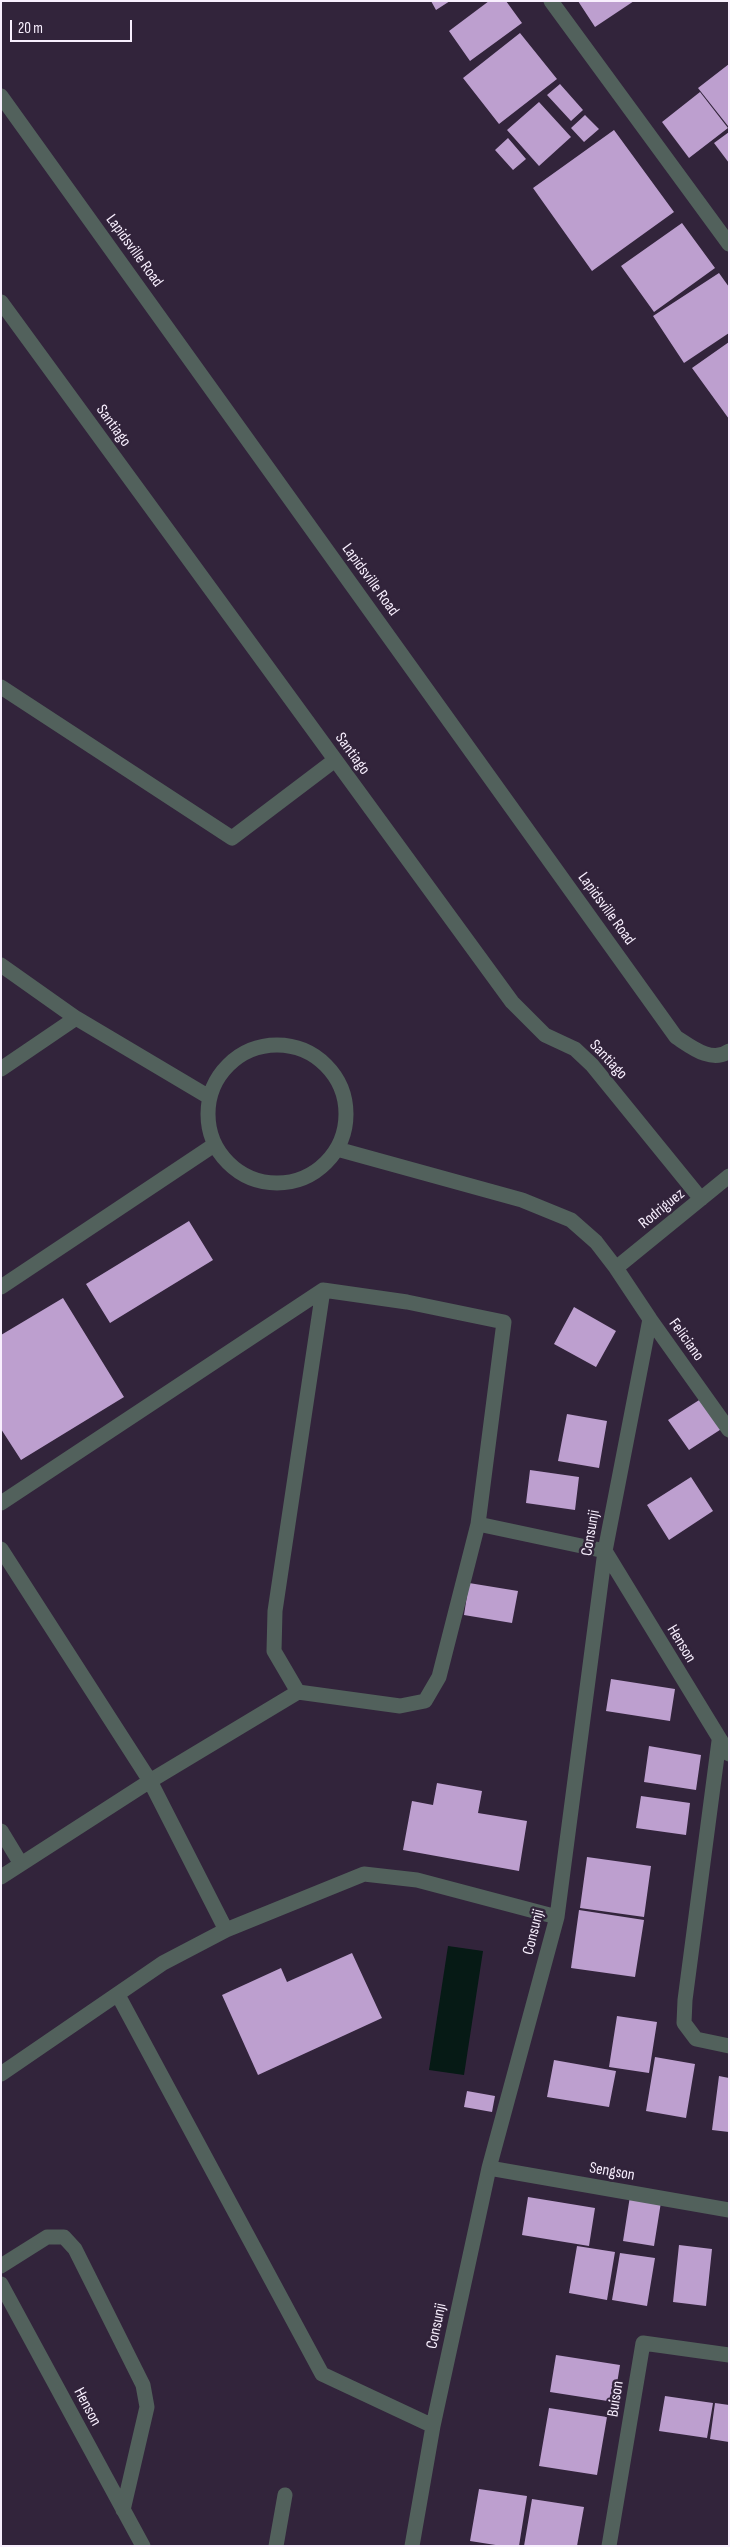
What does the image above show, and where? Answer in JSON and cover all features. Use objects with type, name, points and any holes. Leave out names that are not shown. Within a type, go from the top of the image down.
[{"type":"street","points":[[551,1],[729,244]]},
{"type":"street","name":"Lapidsville Road","points":[[1,96],[676,1037],[702,1054],[724,1054],[729,1051]]},
{"type":"street","name":"Santiago","points":[[1,302],[512,1002],[545,1035],[575,1049],[592,1065],[701,1199]]},
{"type":"street","points":[[1,687],[232,838],[335,760]]},
{"type":"street","points":[[1,964],[76,1018],[209,1097]]},
{"type":"street","points":[[1,1069],[76,1018]]},
{"type":"street","points":[[284,1045],[304,1050],[321,1060],[334,1074],[343,1092],[347,1112],[344,1131],[337,1149],[324,1165],[308,1176],[289,1182],[269,1183],[250,1178],[233,1168],[214,1145],[207,1116],[209,1097],[217,1078],[229,1063],[246,1052],[264,1046],[284,1045]]},
{"type":"street","points":[[1,1286],[214,1145]]},
{"type":"street","name":"Feliciano","points":[[337,1149],[522,1200],[571,1220],[596,1242],[616,1268],[729,1430]]},
{"type":"street","name":"Rodriguez","points":[[616,1268],[729,1176]]},
{"type":"street","points":[[1,1503],[323,1290],[407,1302],[504,1322],[478,1524],[439,1677],[425,1701],[400,1706],[298,1692],[150,1781],[1,1877]]},
{"type":"street","points":[[298,1692],[274,1651],[275,1611],[323,1290]]},
{"type":"street","name":"Consunji","points":[[412,2546],[433,2426],[489,2168],[557,1917],[605,1550],[650,1319]]},
{"type":"street","points":[[478,1524],[605,1550]]},
{"type":"street","points":[[1,1549],[150,1781],[226,1930]]},
{"type":"street","name":"Henson","points":[[605,1550],[719,1741],[729,1754]]},
{"type":"street","points":[[719,1741],[684,2023],[696,2039],[729,2046]]},
{"type":"street","points":[[1,1831],[22,1864]]},
{"type":"street","points":[[1,2074],[162,1964],[226,1930],[364,1874],[417,1880],[557,1917]]},
{"type":"street","points":[[118,1995],[322,2374],[433,2426]]},
{"type":"street","name":"Sengson","points":[[489,2168],[729,2210]]},
{"type":"street","points":[[1,2266],[47,2237],[64,2237],[75,2249],[122,2342],[143,2385],[147,2407],[123,2510]]},
{"type":"street","name":"Henson","points":[[1,2284],[143,2546]]},
{"type":"street","name":"Buison","points":[[609,2546],[643,2343],[729,2355]]},
{"type":"street","points":[[276,2546],[285,2495]]},
{"type":"shaded area","points":[[448,1946],[483,1951],[464,2075],[429,2070]]},
{"type":"building","points":[[431,1],[450,1],[436,10]]},
{"type":"building","points":[[489,1],[506,1],[522,23],[470,61],[449,31]]},
{"type":"building","points":[[578,1],[634,1],[595,27]]},
{"type":"building","points":[[520,33],[557,79],[499,124],[463,78]]},
{"type":"building","points":[[729,64],[729,125],[728,126],[698,88]]},
{"type":"building","points":[[560,84],[583,110],[571,121],[547,95]]},
{"type":"building","points":[[700,92],[728,128],[689,158],[662,122]]},
{"type":"building","points":[[539,102],[571,137],[539,166],[507,130]]},
{"type":"building","points":[[585,115],[599,129],[584,142],[571,128]]},
{"type":"building","points":[[614,130],[674,212],[592,271],[533,188]]},
{"type":"building","points":[[729,132],[729,163],[714,143]]},
{"type":"building","points":[[508,138],[526,159],[513,170],[495,150]]},
{"type":"building","points":[[682,223],[715,268],[654,312],[621,266]]},
{"type":"building","points":[[719,273],[729,287],[729,333],[684,363],[653,316]]},
{"type":"building","points":[[729,342],[729,419],[692,368]]},
{"type":"building","points":[[189,1221],[213,1260],[110,1323],[86,1284]]},
{"type":"building","points":[[63,1298],[124,1397],[21,1460],[1,1429],[1,1335]]},
{"type":"building","points":[[574,1307],[616,1331],[596,1367],[554,1344]]},
{"type":"building","points":[[707,1395],[726,1426],[689,1450],[668,1420]]},
{"type":"building","points":[[567,1414],[607,1421],[599,1468],[558,1461]]},
{"type":"building","points":[[530,1470],[579,1477],[575,1510],[526,1503]]},
{"type":"building","points":[[691,1477],[713,1511],[669,1540],[647,1505]]},
{"type":"building","points":[[469,1583],[518,1591],[512,1623],[464,1615]]},
{"type":"building","points":[[611,1679],[675,1689],[670,1721],[606,1711]]},
{"type":"building","points":[[649,1746],[701,1755],[696,1790],[644,1782]]},
{"type":"building","points":[[437,1783],[482,1791],[478,1813],[527,1821],[519,1871],[403,1850],[412,1801],[433,1805]]},
{"type":"building","points":[[641,1796],[690,1803],[686,1835],[636,1828]]},
{"type":"building","points":[[587,1857],[651,1866],[644,1917],[580,1908]]},
{"type":"building","points":[[579,1910],[644,1920],[635,1977],[571,1968]]},
{"type":"building","points":[[352,1953],[382,2018],[258,2075],[222,1995],[281,1968],[287,1982]]},
{"type":"building","points":[[617,2016],[657,2022],[649,2073],[609,2067]]},
{"type":"building","points":[[655,2057],[695,2064],[686,2118],[646,2111]]},
{"type":"building","points":[[554,2060],[616,2071],[609,2107],[547,2097]]},
{"type":"building","points":[[719,2076],[729,2078],[729,2132],[712,2130]]},
{"type":"building","points":[[467,2091],[495,2096],[492,2112],[464,2107]]},
{"type":"building","points":[[630,2196],[661,2202],[654,2246],[623,2241]]},
{"type":"building","points":[[528,2197],[595,2208],[589,2246],[522,2235]]},
{"type":"building","points":[[679,2245],[712,2249],[706,2306],[673,2302]]},
{"type":"building","points":[[577,2246],[615,2252],[607,2300],[569,2293]]},
{"type":"building","points":[[620,2253],[655,2258],[647,2306],[612,2300]]},
{"type":"building","points":[[556,2355],[620,2365],[614,2402],[550,2392]]},
{"type":"building","points":[[665,2396],[713,2403],[707,2438],[659,2431]]},
{"type":"building","points":[[715,2403],[729,2405],[729,2442],[710,2439]]},
{"type":"building","points":[[549,2408],[607,2417],[597,2475],[539,2466]]},
{"type":"building","points":[[479,2489],[527,2496],[519,2546],[502,2546],[470,2541]]},
{"type":"building","points":[[532,2499],[584,2507],[577,2546],[524,2546]]}]
